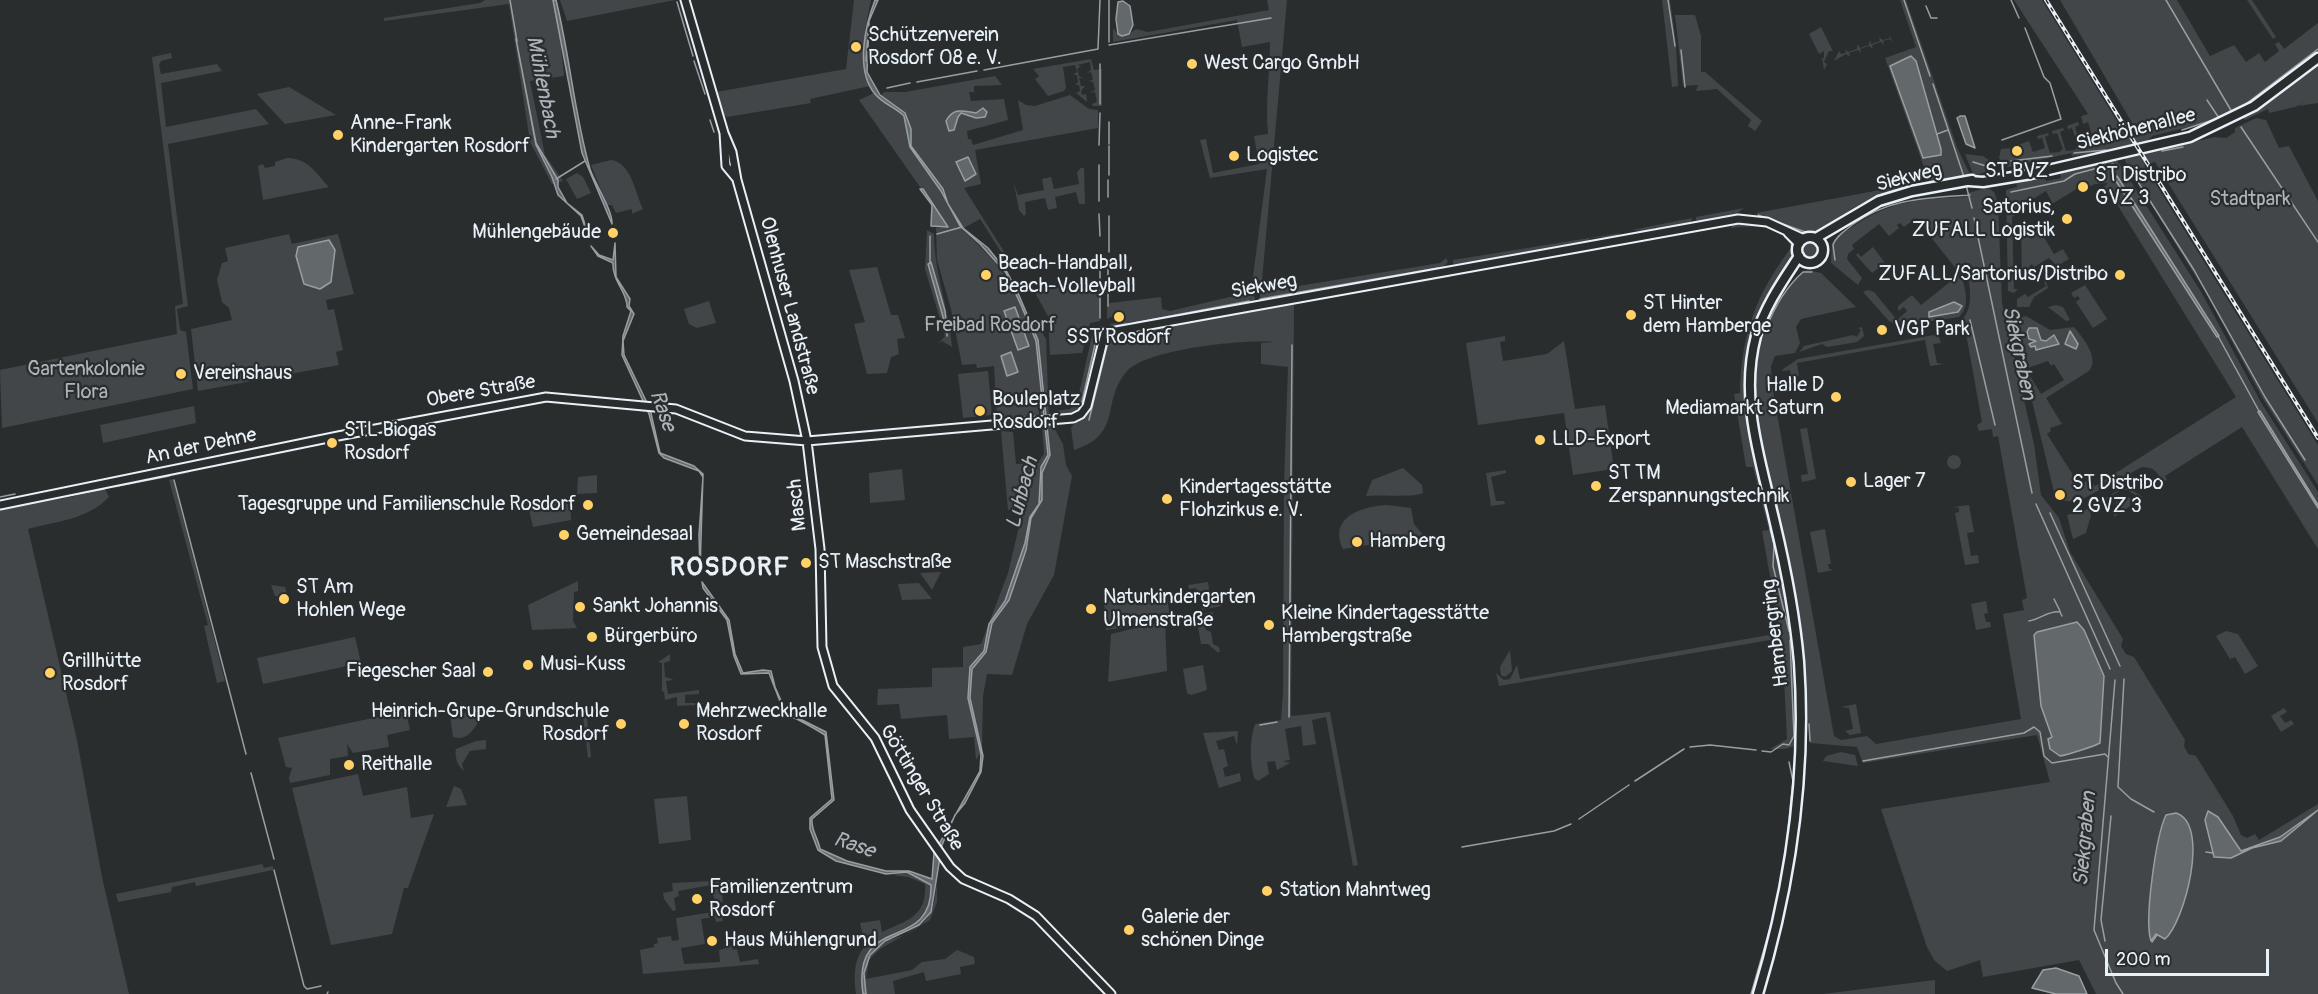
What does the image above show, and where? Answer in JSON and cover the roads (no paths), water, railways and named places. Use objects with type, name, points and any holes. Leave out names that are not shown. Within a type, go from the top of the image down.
[{"type":"main road","name":"Siekhöhenallee","points":[[1968,182],[2049,168],[2172,142],[2208,130],[2254,106],[2318,58]]},
{"type":"main road","name":"Siekweg","points":[[1802,259],[1813,263],[1820,259],[1823,250],[1819,241],[1834,227],[1864,207],[1899,194],[1968,182]]},
{"type":"main road","points":[[1802,259],[1801,241],[1819,241]]},
{"type":"main road","name":"Hambergring","points":[[1758,994],[1787,884],[1797,816],[1801,763],[1799,662],[1792,609],[1753,433],[1749,399],[1750,368],[1756,337],[1769,303],[1787,276],[1802,259]]},
{"type":"street","name":"Olenhuser Landstraße","points":[[685,0],[724,133],[732,152],[737,180],[794,381],[807,441]]},
{"type":"street","name":"Siekweg","points":[[807,441],[1076,417],[1084,411],[1105,333],[1730,221],[1753,219],[1784,229],[1801,241]]},
{"type":"street","name":"Obere Straße","points":[[408,423],[546,397],[647,405],[685,412],[746,436],[807,441]]},
{"type":"street","name":"An der Dehne","points":[[0,505],[408,423]]},
{"type":"street","name":"Masch","points":[[807,441],[820,549],[821,637]]},
{"type":"street","name":"Göttinger Straße","points":[[821,637],[825,664],[833,686],[875,738],[897,787],[942,858],[963,879],[1009,899],[1036,916],[1111,994]]},
{"type":"waterway","name":"Mühlenbach","points":[[510,0],[517,41]]},
{"type":"waterway","points":[[984,70],[1098,49],[1100,0]]},
{"type":"waterway","points":[[1109,0],[1109,42]]},
{"type":"waterway","points":[[1668,0],[1675,46]]},
{"type":"waterway","name":"Siekgraben","points":[[1904,0],[1930,76]]},
{"type":"waterway","points":[[2011,0],[2019,18]]},
{"type":"waterway","points":[[2166,0],[2232,112]]},
{"type":"waterway","points":[[677,2],[693,56]]},
{"type":"waterway","points":[[1926,6],[1931,18],[1937,18]]},
{"type":"waterway","points":[[1109,45],[1271,18]]},
{"type":"waterway","name":"Luhbach","points":[[866,61],[869,27]]},
{"type":"waterway","points":[[2002,140],[2061,119],[2050,83],[2044,77],[2025,28]]},
{"type":"waterway","points":[[2247,103],[2318,49]]},
{"type":"waterway","points":[[1681,50],[1685,87]]},
{"type":"waterway","points":[[694,61],[705,94]]},
{"type":"waterway","points":[[1100,64],[1100,104]]},
{"type":"waterway","points":[[917,82],[977,71]]},
{"type":"waterway","points":[[887,88],[910,83]]},
{"type":"waterway","name":"Siekgraben","points":[[1933,84],[1964,177]]},
{"type":"waterway","points":[[2182,130],[2219,118],[2207,100]]},
{"type":"waterway","points":[[1099,145],[1100,113]]},
{"type":"waterway","points":[[710,120],[714,132]]},
{"type":"waterway","points":[[1109,122],[1109,144]]},
{"type":"waterway","points":[[2241,127],[2318,242]]},
{"type":"waterway","points":[[1937,134],[1948,130]]},
{"type":"waterway","points":[[1109,146],[1109,175]]},
{"type":"waterway","points":[[2162,151],[2183,147]]},
{"type":"waterway","points":[[2074,153],[2106,150]]},
{"type":"waterway","points":[[2011,161],[2052,156]]},
{"type":"waterway","points":[[556,179],[585,161]]},
{"type":"waterway","points":[[1973,162],[1986,166]]},
{"type":"waterway","points":[[2011,192],[2064,181],[2075,174],[2113,164]]},
{"type":"waterway","points":[[1099,165],[1099,201]]},
{"type":"waterway","points":[[2131,171],[2194,270],[2265,397],[2305,460]]},
{"type":"waterway","points":[[1108,180],[1108,197]]},
{"type":"waterway","name":"Siekgraben","points":[[1966,185],[1972,208]]},
{"type":"waterway","points":[[1835,260],[1833,245],[1836,239],[1852,225],[1880,209],[1909,201],[1970,195]]},
{"type":"waterway","points":[[1099,214],[1100,236]]},
{"type":"waterway","points":[[1758,215],[1808,233],[1814,232]]},
{"type":"waterway","points":[[1109,216],[1109,252]]},
{"type":"waterway","name":"Siekgraben","points":[[1974,218],[2032,493]]},
{"type":"waterway","points":[[937,234],[962,227]]},
{"type":"waterway","points":[[930,236],[930,264]]},
{"type":"waterway","points":[[1100,260],[1100,278]]},
{"type":"waterway","points":[[1108,267],[1108,281]]},
{"type":"waterway","points":[[1260,299],[1438,268]]},
{"type":"waterway","points":[[1766,329],[1791,284],[1803,272],[1812,272]]},
{"type":"waterway","points":[[1261,308],[1446,275]]},
{"type":"waterway","points":[[1100,288],[1100,318]]},
{"type":"waterway","points":[[1108,291],[1108,306]]},
{"type":"waterway","points":[[1134,323],[1249,301]]},
{"type":"waterway","points":[[1190,321],[1254,310]]},
{"type":"waterway","points":[[1970,320],[1995,425]]},
{"type":"waterway","points":[[1116,326],[1126,324]]},
{"type":"waterway","points":[[1081,406],[1099,327]]},
{"type":"waterway","points":[[947,330],[947,336]]},
{"type":"waterway","points":[[1089,420],[1107,346],[1114,337],[1128,332]]},
{"type":"waterway","points":[[2218,336],[2259,411]]},
{"type":"waterway","points":[[1289,717],[1292,345]]},
{"type":"waterway","points":[[117,486],[169,476]]},
{"type":"waterway","points":[[174,480],[246,754]]},
{"type":"waterway","points":[[32,502],[104,489]]},
{"type":"waterway","points":[[0,497],[15,494]]},
{"type":"waterway","name":"Siekgraben","points":[[2036,504],[2110,669]]},
{"type":"waterway","points":[[2050,513],[2120,666]]},
{"type":"waterway","points":[[1770,529],[1774,544],[1773,566],[1789,631]]},
{"type":"waterway","points":[[2054,599],[2060,611]]},
{"type":"waterway","points":[[2029,621],[2052,612],[2060,612],[2062,616]]},
{"type":"waterway","points":[[1762,751],[1771,752],[1783,744],[1789,745],[1794,736],[1790,640]]},
{"type":"waterway","points":[[2124,679],[2118,787],[2131,799],[2154,812]]},
{"type":"waterway","name":"Siekgraben","points":[[2115,680],[2094,930],[2116,983],[2123,994]]},
{"type":"waterway","points":[[1260,725],[1277,722]]},
{"type":"waterway","points":[[1809,724],[1810,741]]},
{"type":"waterway","points":[[1863,761],[2024,733],[2034,727],[2040,732],[2044,756],[2052,763],[2105,754],[2108,757]]},
{"type":"waterway","points":[[1690,747],[1710,745],[1756,750]]},
{"type":"waterway","points":[[1635,781],[1684,749]]},
{"type":"waterway","points":[[1785,859],[1793,781],[1789,762]]},
{"type":"waterway","points":[[251,773],[274,859]]},
{"type":"waterway","points":[[1579,819],[1629,785]]},
{"type":"waterway","points":[[2105,941],[2101,920],[2111,816]]},
{"type":"waterway","points":[[1462,847],[1554,831],[1571,824]]},
{"type":"waterway","points":[[2206,852],[2213,853]]},
{"type":"waterway","points":[[274,870],[304,986],[307,989],[321,986]]},
{"type":"waterway","points":[[1751,994],[1775,911]]},
{"type":"waterway","points":[[2152,942],[2157,935]]},
{"type":"railway","points":[[2046,0],[2318,438]]},
{"type":"place","name":"Schützenverein Rosdorf 08 e. V.","points":[[856,47]]},
{"type":"place","name":"West Cargo GmbH","points":[[1192,64]]},
{"type":"place","name":"Anne-Frank Kindergarten Rosdorf","points":[[338,135]]},
{"type":"place","name":"ST BVZ","points":[[2017,151]]},
{"type":"place","name":"Logistec","points":[[1234,156]]},
{"type":"place","name":"ST Distribo GVZ 3","points":[[2083,187]]},
{"type":"place","name":"Satorius, ZUFALL Logistik","points":[[2067,219]]},
{"type":"place","name":"Mühlengebäude","points":[[613,233]]},
{"type":"place","name":"Beach-Handball, Beach-Volleyball","points":[[986,275]]},
{"type":"place","name":"ZUFALL/Sartorius/Distribo","points":[[2120,275]]},
{"type":"place","name":"ST Hinter dem Hamberge","points":[[1631,315]]},
{"type":"place","name":"SST Rosdorf","points":[[1119,317]]},
{"type":"place","name":"VGP Park","points":[[1882,330]]},
{"type":"place","name":"Vereinshaus","points":[[181,374]]},
{"type":"place","name":"Halle D Mediamarkt Saturn","points":[[1836,397]]},
{"type":"place","name":"Bouleplatz Rosdorf","points":[[980,411]]},
{"type":"place","name":"LLD-Export","points":[[1540,440]]},
{"type":"place","name":"STL Biogas Rosdorf","points":[[332,443]]},
{"type":"place","name":"Lager 7","points":[[1851,482]]},
{"type":"place","name":"ST TM Zerspannungstechnik","points":[[1596,486]]},
{"type":"place","name":"ST Distribo 2 GVZ 3","points":[[2060,495]]},
{"type":"place","name":"Kindertagesstätte Flohzirkus e. V.","points":[[1167,499]]},
{"type":"place","name":"Tagesgruppe und Familienschule Rosdorf","points":[[588,505]]},
{"type":"place","name":"Gemeindesaal","points":[[564,535]]},
{"type":"place","name":"Hamberg","points":[[1357,542]]},
{"type":"place","name":"ST Maschstraße","points":[[806,563]]},
{"type":"place","name":"ST Am Hohlen Wege","points":[[284,599]]},
{"type":"place","name":"Sankt Johannis","points":[[580,607]]},
{"type":"place","name":"Naturkindergarten Ulmenstraße","points":[[1091,609]]},
{"type":"place","name":"Kleine Kindertagesstätte Hambergstraße","points":[[1269,625]]},
{"type":"place","name":"Bürgerbüro","points":[[592,637]]},
{"type":"place","name":"Musi-Kuss","points":[[528,665]]},
{"type":"place","name":"Fiegescher Saal","points":[[488,672]]},
{"type":"place","name":"Grillhütte Rosdorf","points":[[50,673]]},
{"type":"place","name":"Heinrich-Grupe-Grundschule Rosdorf","points":[[621,724]]},
{"type":"place","name":"Mehrzweckhalle Rosdorf","points":[[684,724]]},
{"type":"place","name":"Reithalle","points":[[349,765]]},
{"type":"place","name":"Station Mahntweg","points":[[1267,891]]},
{"type":"place","name":"Familienzentrum Rosdorf","points":[[697,899]]},
{"type":"place","name":"Galerie der schönen Dinge","points":[[1129,930]]},
{"type":"place","name":"Haus Mühlengrund","points":[[712,941]]},
{"type":"district","name":"ROSDORF","points":[[730,568]]},
{"type":"park label","name":"Stadtpark","points":[[2250,200]]},
{"type":"park label","name":"Freibad Rosdorf","points":[[990,326]]},
{"type":"park label","name":"Gartenkolonie Flora","points":[[86,382]]},
{"type":"water label","name":"Rase","points":[[662,411]]},
{"type":"water label","name":"Rase","points":[[854,846]]}]
